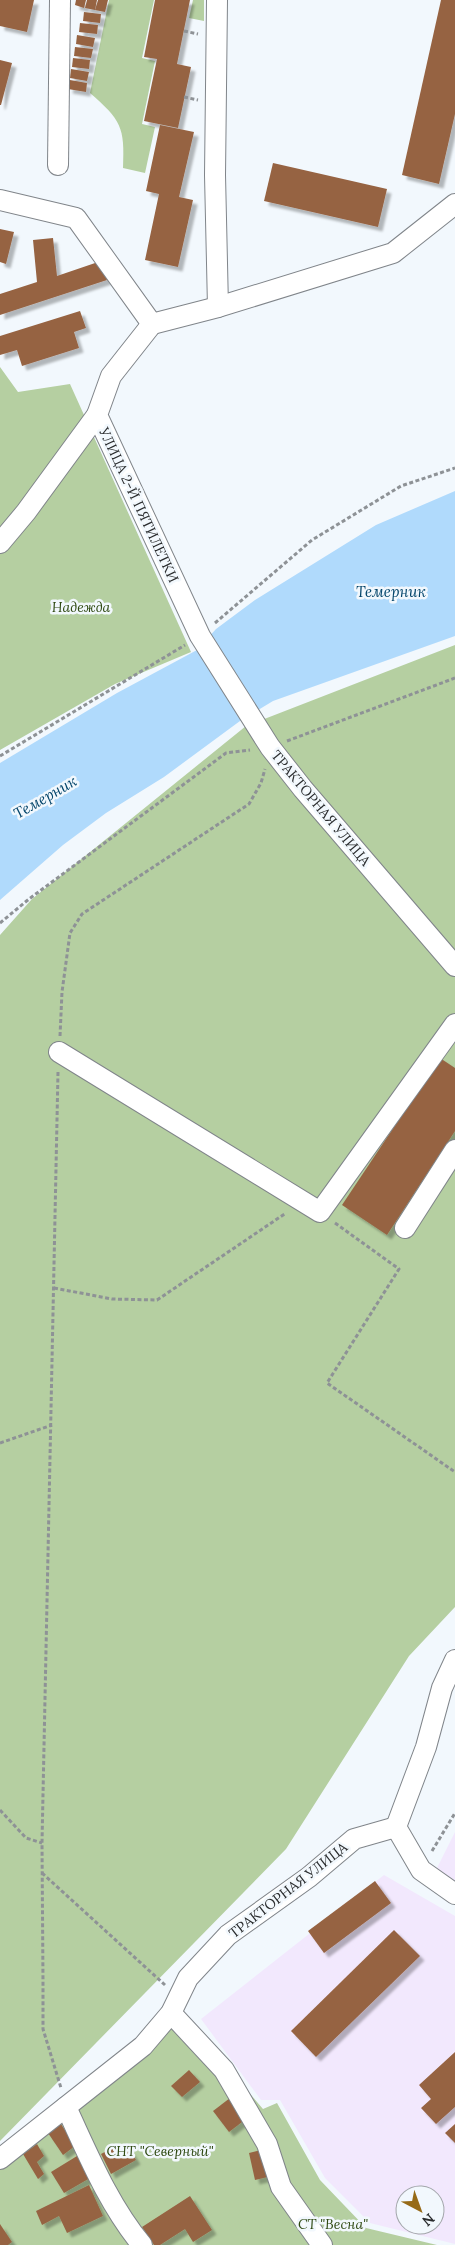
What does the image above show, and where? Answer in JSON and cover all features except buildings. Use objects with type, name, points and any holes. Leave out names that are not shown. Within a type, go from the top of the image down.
[{"type":"street","points":[[58,165],[60,0]]},
{"type":"street","points":[[217,0],[215,175],[218,307]]},
{"type":"street","points":[[0,200],[76,218],[152,324],[218,307],[394,252],[455,204]]},
{"type":"street","name":"УЛИЦА 2-Й ПЯТИЛЕТКИ","points":[[152,324],[111,376],[97,415],[201,637]]},
{"type":"street","points":[[0,543],[26,512],[97,415]]},
{"type":"street","name":"ТРАКТОРНАЯ УЛИЦА","points":[[201,637],[270,747],[302,788],[455,966]]},
{"type":"street","points":[[59,1052],[320,1212],[455,1024]]},
{"type":"street","points":[[405,1228],[455,1150]]},
{"type":"street","points":[[455,1660],[442,1688],[426,1747],[396,1827],[421,1870],[455,1894]]},
{"type":"street","name":"ТРАКТОРНАЯ УЛИЦА","points":[[0,2159],[143,2046],[175,2005],[188,1978],[228,1935],[309,1877],[354,1839],[396,1827]]},
{"type":"street","points":[[175,2005],[224,2070],[267,2144],[281,2187],[322,2245]]},
{"type":"street","points":[[66,2106],[101,2182],[131,2232],[142,2245]]},
{"type":"path","points":[[0,756],[201,637],[312,540],[401,486],[455,468]]},
{"type":"path","points":[[0,923],[29,899],[226,753],[270,747],[455,678]]},
{"type":"path","points":[[66,2106],[43,2029],[42,1843],[59,1052],[62,992],[70,933],[82,914],[249,804],[262,783],[270,747]]},
{"type":"path","points":[[54,1288],[112,1299],[157,1300],[302,1201]]},
{"type":"path","points":[[320,1212],[399,1269],[327,1383],[455,1472]]},
{"type":"path","points":[[0,1443],[52,1426]]},
{"type":"path","points":[[0,1810],[26,1838],[42,1843]]},
{"type":"path","points":[[421,1870],[455,1813]]},
{"type":"path","points":[[42,1873],[175,2005]]},
{"type":"shaded area","points":[[455,1832],[455,1881],[437,1868]]},
{"type":"shaded area","points":[[384,1875],[455,1916],[455,2244],[419,2235],[445,2235],[445,2185],[395,2185],[395,2229],[370,2223],[325,2178],[280,2100],[261,2100],[201,2019]]},
{"type":"green space","points":[[109,0],[154,0],[142,58],[155,61],[142,124],[155,127],[145,173],[123,168],[123,143],[119,125],[109,110],[90,93]]},
{"type":"green space","points":[[193,0],[204,0],[204,21],[189,18]]},
{"type":"green space","name":"Надежда","points":[[0,367],[18,392],[70,384],[191,652],[115,684],[0,750]]},
{"type":"green space","points":[[455,645],[455,1607],[409,1656],[286,1849],[0,2141],[0,935],[32,899],[246,726]]},
{"type":"green space","name":"СНТ \"Северный\"","points":[[176,2021],[228,2068],[263,2109],[277,2103],[320,2180],[366,2228],[437,2245],[0,2245],[0,2154]]},
{"type":"water","name":"Темерник","points":[[455,491],[455,636],[273,701],[240,721],[164,777],[106,813],[63,845],[0,900],[0,763],[117,693],[197,650],[216,629],[255,600],[376,525]]},
{"type":"park label","name":"СТ \"Весна\"","points":[[333,2224]]}]
